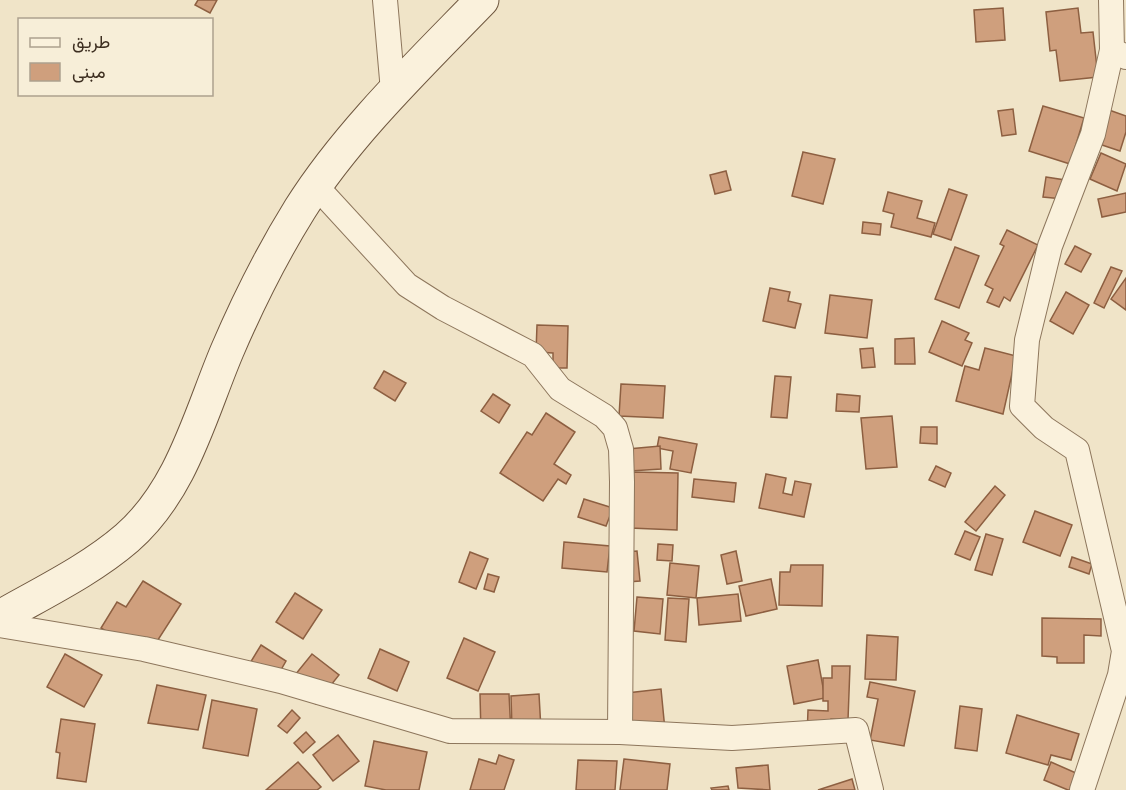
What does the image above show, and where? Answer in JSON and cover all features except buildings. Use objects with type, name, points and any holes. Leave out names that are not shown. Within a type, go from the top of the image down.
[{"type":"main road","points":[[0,617],[101,557],[128,537],[153,509],[181,465],[228,350],[264,271],[316,186],[393,91],[482,0]]},
{"type":"street","points":[[385,0],[393,91]]},
{"type":"street","points":[[1082,790],[1120,675],[1124,651],[1077,450],[1044,428],[1022,406],[1027,340],[1050,246],[1093,134],[1119,54],[1111,0]]},
{"type":"street","points":[[316,186],[407,285],[443,308],[533,355],[560,389],[604,417],[615,428],[621,449],[622,482],[620,732]]},
{"type":"street","points":[[0,625],[144,649],[281,681],[450,731],[620,732],[732,738],[856,730],[871,790]]}]
